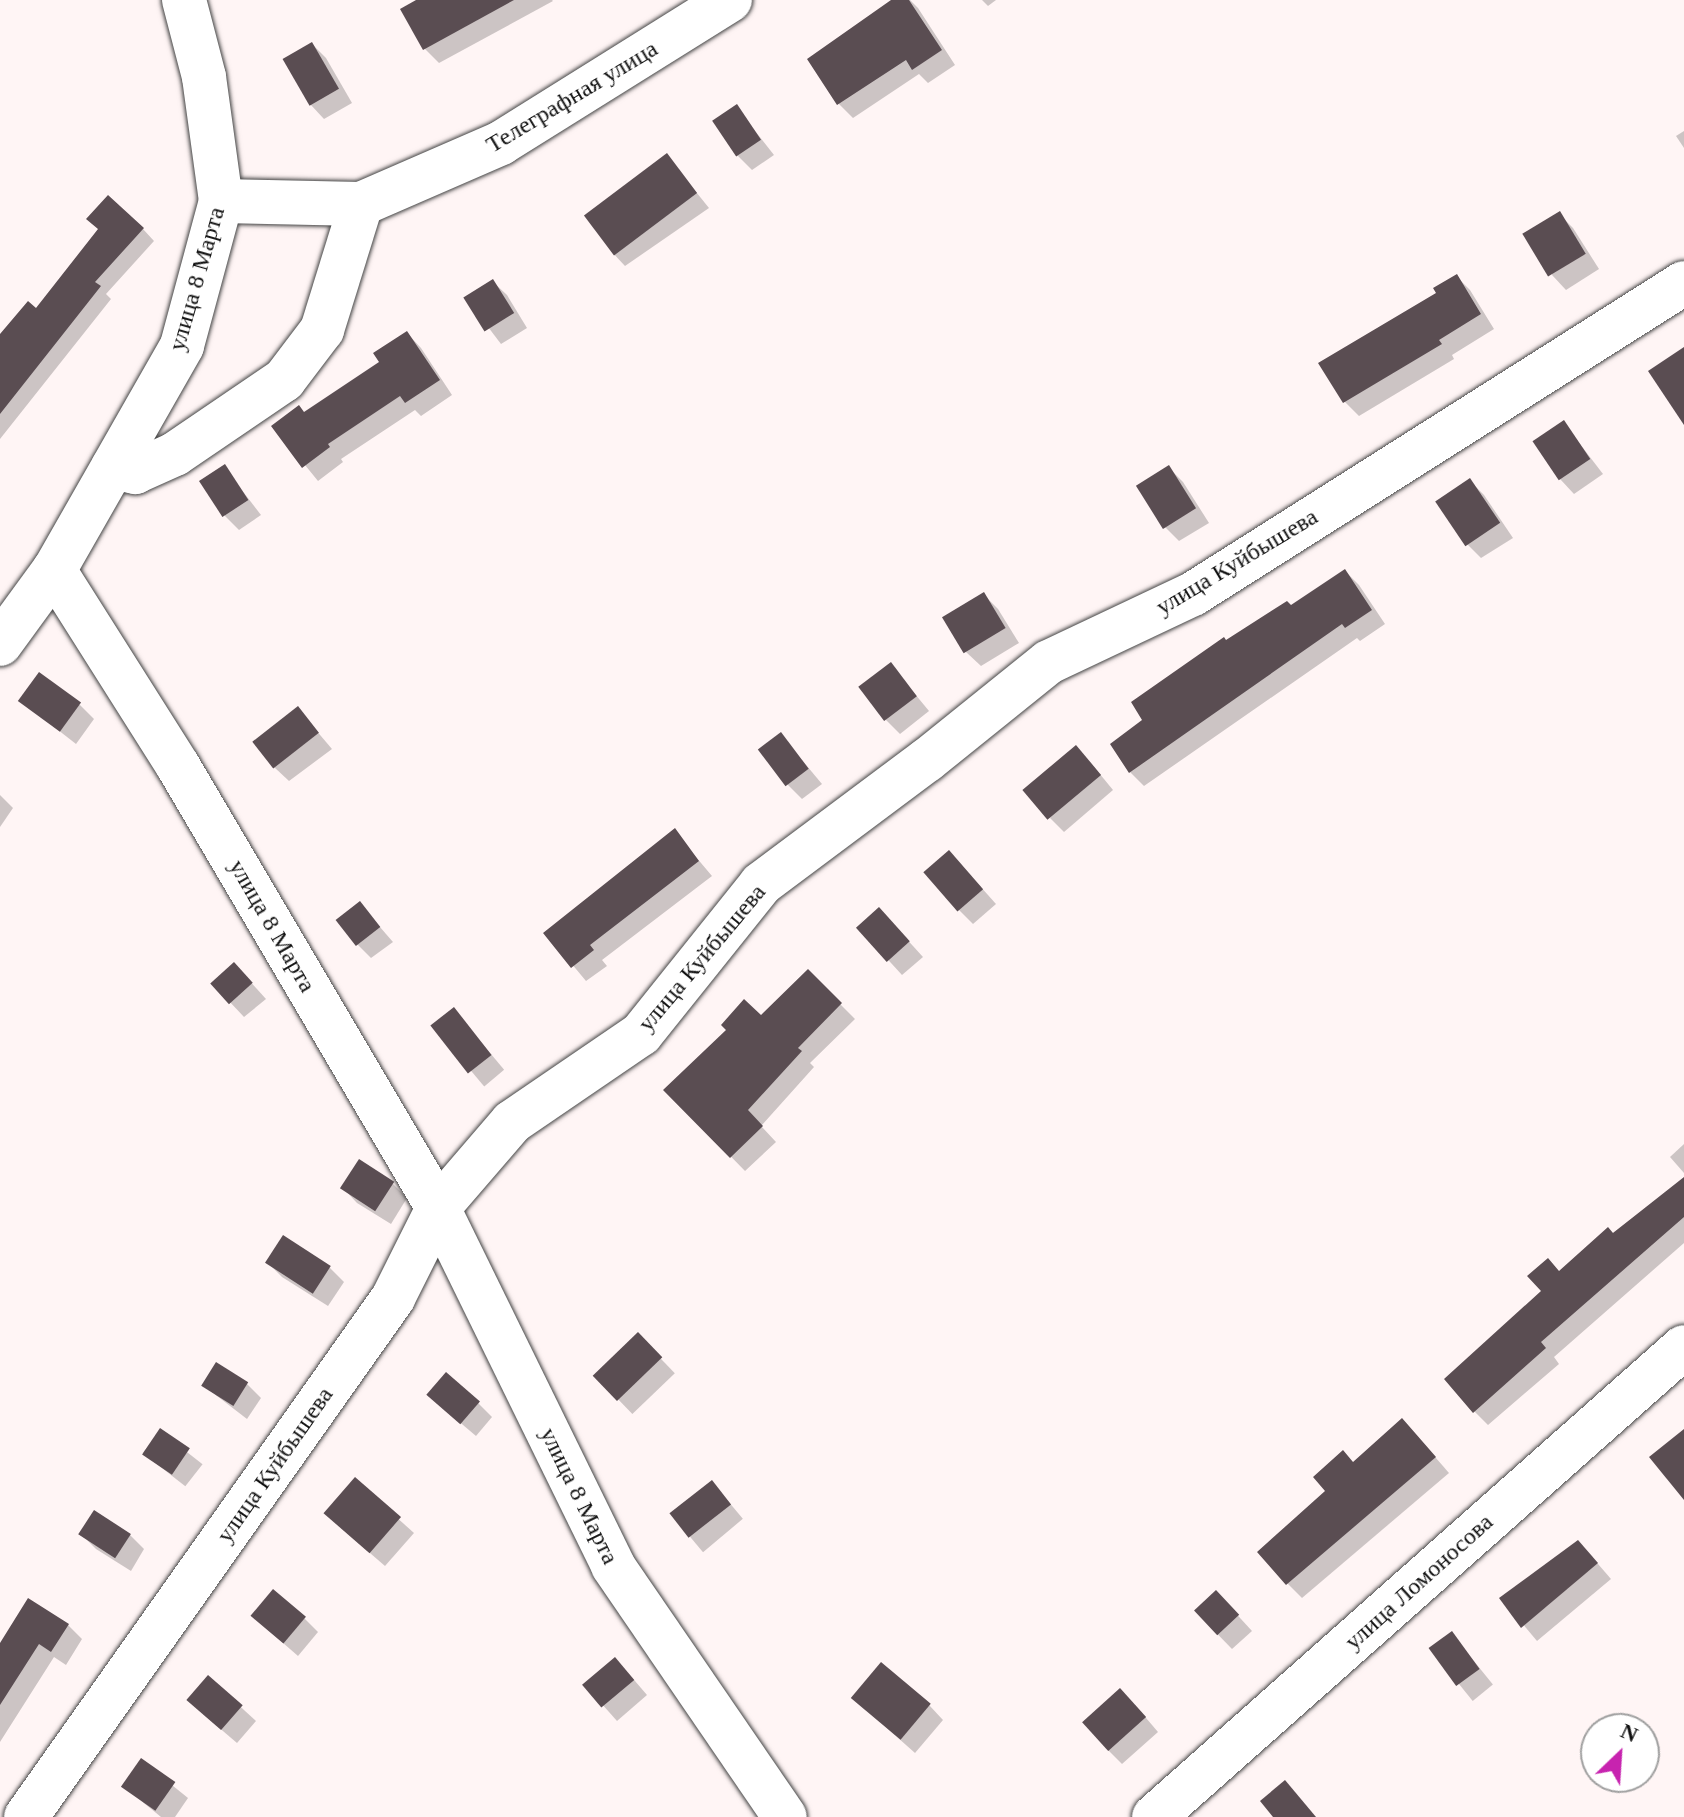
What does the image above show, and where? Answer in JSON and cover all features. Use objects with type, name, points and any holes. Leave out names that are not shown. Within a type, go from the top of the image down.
[{"type":"street","name":"улица 8 Марта","points":[[184,0],[204,77],[221,201],[182,346],[54,570],[178,766],[438,1208],[613,1566],[785,1817]]},
{"type":"street","name":"Телеграфная улица","points":[[221,201],[361,204],[501,143],[730,0]]},
{"type":"street","points":[[113,467],[135,472],[175,454],[284,380],[322,330],[361,204]]},
{"type":"street","name":"улица Куйбышева","points":[[26,1817],[393,1298],[438,1208],[512,1122],[641,1034],[761,884],[927,760],[1049,662],[1193,594],[1684,283]]},
{"type":"street","points":[[0,644],[54,570]]},
{"type":"street","name":"улица Ломоносова","points":[[1154,1817],[1684,1347]]},
{"type":"building","points":[[416,0],[514,0],[423,50],[400,9]]},
{"type":"building","points":[[891,0],[909,0],[942,50],[912,70],[906,60],[837,105],[807,59]]},
{"type":"building","points":[[312,42],[339,89],[310,106],[283,59]]},
{"type":"building","points":[[737,104],[761,140],[736,156],[712,121]]},
{"type":"building","points":[[667,153],[697,193],[614,256],[584,216]]},
{"type":"building","points":[[108,195],[144,228],[95,282],[101,286],[0,414],[0,334],[28,301],[36,308],[98,229],[86,219]]},
{"type":"building","points":[[1560,211],[1586,254],[1548,277],[1522,234]]},
{"type":"building","points":[[1457,274],[1481,314],[1439,340],[1442,344],[1343,403],[1318,363],[1436,293],[1433,288]]},
{"type":"building","points":[[493,279],[514,313],[485,331],[463,298]]},
{"type":"building","points":[[407,331],[440,380],[405,403],[400,396],[328,444],[330,447],[302,468],[271,426],[299,405],[304,412],[379,362],[373,353]]},
{"type":"building","points":[[1684,347],[1684,425],[1648,371]]},
{"type":"building","points":[[1564,420],[1590,459],[1559,480],[1532,441]]},
{"type":"building","points":[[225,464],[248,500],[222,517],[199,481]]},
{"type":"building","points":[[1169,465],[1196,508],[1163,529],[1136,486]]},
{"type":"building","points":[[1470,478],[1500,523],[1465,546],[1435,501]]},
{"type":"building","points":[[1345,569],[1372,610],[1345,628],[1342,624],[1129,773],[1110,744],[1142,720],[1131,702],[1224,637],[1226,640],[1287,601],[1291,605]]},
{"type":"building","points":[[984,592],[1006,628],[964,653],[942,617]]},
{"type":"building","points":[[891,662],[917,696],[884,721],[858,687]]},
{"type":"building","points":[[39,672],[81,703],[60,732],[18,701]]},
{"type":"building","points":[[298,706],[319,733],[273,769],[252,742]]},
{"type":"building","points":[[781,732],[809,769],[786,786],[758,749]]},
{"type":"building","points":[[1076,745],[1101,775],[1047,820],[1022,790]]},
{"type":"building","points":[[675,828],[699,861],[590,945],[594,950],[571,968],[543,933]]},
{"type":"building","points":[[949,850],[983,889],[957,912],[923,872]]},
{"type":"building","points":[[360,901],[380,927],[356,946],[336,920]]},
{"type":"building","points":[[879,907],[910,941],[887,962],[856,928]]},
{"type":"building","points":[[234,962],[253,983],[229,1004],[210,983]]},
{"type":"building","points":[[808,969],[842,1003],[798,1048],[802,1051],[748,1110],[763,1126],[730,1158],[663,1090],[726,1030],[721,1025],[744,999],[761,1015]]},
{"type":"building","points":[[454,1007],[492,1055],[468,1074],[430,1025]]},
{"type":"building","points":[[359,1159],[394,1182],[375,1211],[340,1188]]},
{"type":"building","points":[[1684,1177],[1684,1217],[1541,1342],[1546,1348],[1473,1413],[1444,1379],[1541,1291],[1527,1276],[1548,1258],[1559,1271],[1608,1227],[1613,1233]]},
{"type":"building","points":[[283,1235],[331,1266],[313,1294],[265,1263]]},
{"type":"building","points":[[638,1332],[662,1357],[617,1401],[593,1376]]},
{"type":"building","points":[[216,1362],[248,1382],[233,1406],[201,1386]]},
{"type":"building","points":[[446,1372],[480,1402],[460,1424],[426,1395]]},
{"type":"building","points":[[1402,1418],[1436,1457],[1286,1585],[1257,1552],[1325,1491],[1313,1477],[1343,1450],[1353,1462]]},
{"type":"building","points":[[160,1428],[190,1448],[172,1475],[142,1455]]},
{"type":"building","points":[[1684,1429],[1684,1500],[1649,1457]]},
{"type":"building","points":[[355,1477],[401,1517],[370,1553],[324,1513]]},
{"type":"building","points":[[712,1480],[731,1504],[689,1538],[669,1513]]},
{"type":"building","points":[[94,1510],[131,1534],[115,1558],[78,1534]]},
{"type":"building","points":[[1578,1540],[1598,1563],[1521,1628],[1499,1598]]},
{"type":"building","points":[[273,1589],[306,1617],[283,1643],[251,1616]]},
{"type":"building","points":[[1216,1590],[1239,1615],[1217,1635],[1194,1610]]},
{"type":"building","points":[[28,1598],[69,1624],[51,1652],[39,1644],[0,1705],[0,1643]]},
{"type":"building","points":[[1452,1631],[1480,1669],[1456,1686],[1429,1648]]},
{"type":"building","points":[[615,1657],[634,1680],[601,1708],[582,1685]]},
{"type":"building","points":[[881,1662],[931,1704],[901,1740],[851,1698]]},
{"type":"building","points":[[208,1675],[243,1705],[221,1730],[186,1700]]},
{"type":"building","points":[[1120,1688],[1146,1717],[1108,1751],[1082,1722]]},
{"type":"building","points":[[141,1758],[175,1782],[155,1811],[121,1787]]},
{"type":"building","points":[[1285,1780],[1316,1817],[1273,1817],[1260,1801]]}]
